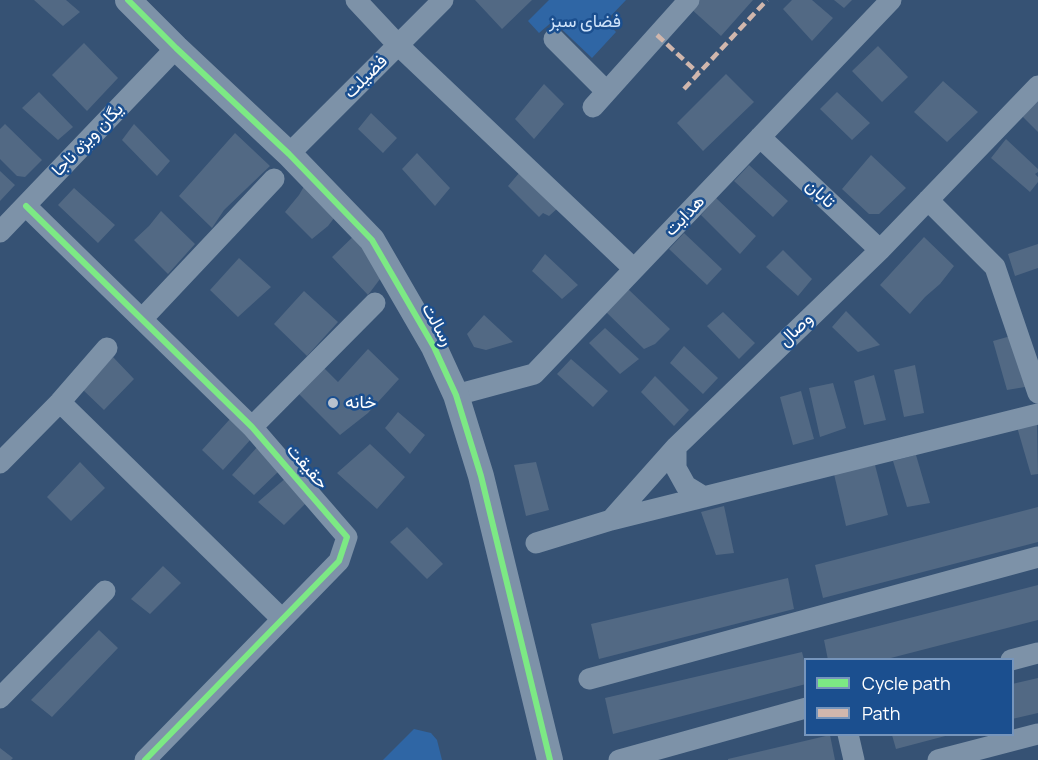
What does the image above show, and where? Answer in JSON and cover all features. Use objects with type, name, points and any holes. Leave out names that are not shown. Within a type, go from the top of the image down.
[{"type":"street","name":"رسالت","points":[[128,0],[289,154],[372,240],[434,347],[456,395],[482,476],[550,760]]},
{"type":"street","points":[[356,0],[398,45],[634,269]]},
{"type":"street","name":"فضیلت","points":[[289,154],[443,0]]},
{"type":"street","points":[[554,39],[600,99],[689,0]]},
{"type":"street","name":"هدایت","points":[[456,395],[534,374],[891,0]]},
{"type":"street","name":"یگان ویژه ناجا","points":[[0,232],[176,48]]},
{"type":"street","name":"وصال","points":[[611,520],[676,447],[880,250],[1038,86]]},
{"type":"street","name":"تابان","points":[[760,137],[880,250]]},
{"type":"street","points":[[142,319],[274,179]]},
{"type":"street","points":[[928,200],[995,267],[1038,393]]},
{"type":"street","name":"حقیقت","points":[[26,206],[252,427],[347,537],[339,561],[145,760]]},
{"type":"street","points":[[252,427],[375,303]]},
{"type":"street","points":[[0,463],[60,402],[107,348]]},
{"type":"street","points":[[60,402],[282,619]]},
{"type":"street","points":[[536,543],[611,520],[1038,414]]},
{"type":"street","points":[[676,447],[676,468],[686,486],[704,497]]},
{"type":"street","points":[[589,679],[1038,557]]},
{"type":"street","points":[[0,698],[105,591]]},
{"type":"street","points":[[1014,659],[1038,653]]},
{"type":"street","points":[[619,760],[804,709]]},
{"type":"street","points":[[938,760],[1038,734]]},
{"type":"street","points":[[848,736],[854,760]]},
{"type":"green space","name":"فضای سبز","points":[[549,0],[626,0],[606,21],[616,32],[592,58],[553,21],[539,33],[528,21]]},
{"type":"green space","points":[[414,729],[431,733],[437,740],[442,760],[383,760]]},
{"type":"building","points":[[34,0],[66,0],[80,12],[63,26]]},
{"type":"building","points":[[475,0],[532,0],[502,29]]},
{"type":"building","points":[[696,0],[753,0],[721,36],[689,7]]},
{"type":"building","points":[[792,0],[812,0],[833,18],[812,41],[783,9]]},
{"type":"building","points":[[834,0],[852,0],[844,8]]},
{"type":"building","points":[[84,43],[118,78],[87,111],[52,75]]},
{"type":"building","points":[[878,46],[908,77],[882,102],[852,71]]},
{"type":"building","points":[[726,74],[754,102],[703,151],[677,123]]},
{"type":"building","points":[[943,81],[978,112],[947,142],[914,112]]},
{"type":"building","points":[[544,84],[564,104],[534,139],[515,119]]},
{"type":"building","points":[[39,92],[73,127],[58,140],[22,108]]},
{"type":"building","points":[[837,92],[870,123],[852,140],[820,109]]},
{"type":"building","points":[[1038,98],[1038,132],[1021,115]]},
{"type":"building","points":[[371,113],[397,138],[383,153],[358,129]]},
{"type":"building","points":[[5,124],[42,160],[25,177],[17,176],[0,159],[0,129]]},
{"type":"building","points":[[134,124],[170,161],[157,176],[122,140]]},
{"type":"building","points":[[235,133],[270,166],[224,210],[212,228],[179,196]]},
{"type":"building","points":[[1006,139],[1038,169],[1035,174],[1038,182],[1030,192],[991,158]]},
{"type":"building","points":[[417,153],[450,188],[435,206],[402,169]]},
{"type":"building","points":[[871,155],[906,188],[879,214],[869,214],[842,189]]},
{"type":"building","points":[[749,165],[788,201],[773,217],[734,181]]},
{"type":"building","points":[[525,166],[559,207],[549,216],[543,213],[539,217],[508,186]]},
{"type":"building","points":[[0,171],[15,185],[0,201]]},
{"type":"building","points":[[310,176],[341,209],[328,226],[312,239],[285,212],[299,195]]},
{"type":"building","points":[[74,188],[115,225],[98,243],[58,205]]},
{"type":"building","points":[[716,198],[756,236],[740,254],[701,215]]},
{"type":"building","points":[[161,211],[195,244],[168,274],[134,240]]},
{"type":"building","points":[[361,229],[383,275],[368,295],[332,257]]},
{"type":"building","points":[[684,233],[722,269],[707,285],[669,249]]},
{"type":"building","points":[[924,237],[954,266],[940,284],[910,314],[880,285]]},
{"type":"building","points":[[1038,244],[1038,268],[1015,276],[1008,254]]},
{"type":"building","points":[[783,250],[812,279],[798,296],[766,267]]},
{"type":"building","points":[[545,254],[578,285],[562,299],[532,271]]},
{"type":"building","points":[[239,258],[271,287],[238,317],[210,290]]},
{"type":"building","points":[[628,289],[670,329],[655,344],[644,349],[605,311]]},
{"type":"building","points":[[304,291],[338,322],[307,356],[274,324]]},
{"type":"building","points":[[846,311],[880,345],[858,352],[832,327]]},
{"type":"building","points":[[723,312],[755,343],[739,359],[707,326]]},
{"type":"building","points":[[484,315],[513,342],[486,350],[474,347],[467,334]]},
{"type":"building","points":[[605,328],[639,359],[620,374],[589,343]]},
{"type":"building","points":[[1018,334],[1031,386],[1007,390],[993,341]]},
{"type":"building","points":[[684,346],[718,378],[703,394],[670,363]]},
{"type":"building","points":[[368,349],[399,379],[368,413],[340,435],[297,392],[323,367],[338,382]]},
{"type":"building","points":[[113,357],[134,379],[104,410],[82,389]]},
{"type":"building","points":[[571,359],[608,391],[593,407],[557,374]]},
{"type":"building","points":[[915,365],[924,413],[904,417],[894,370]]},
{"type":"building","points":[[874,375],[886,420],[864,425],[854,381]]},
{"type":"building","points":[[655,376],[689,410],[674,426],[641,392]]},
{"type":"building","points":[[833,383],[846,428],[820,437],[809,388]]},
{"type":"building","points":[[801,391],[814,439],[793,445],[780,397]]},
{"type":"building","points":[[398,412],[425,435],[410,454],[385,428]]},
{"type":"building","points":[[230,419],[252,438],[223,470],[202,450]]},
{"type":"building","points":[[1037,424],[1038,474],[1031,475],[1017,427]]},
{"type":"building","points":[[370,444],[405,477],[377,509],[337,473]]},
{"type":"building","points":[[259,445],[280,470],[254,495],[232,475]]},
{"type":"building","points":[[916,455],[930,503],[907,507],[893,461]]},
{"type":"building","points":[[80,462],[105,488],[71,521],[47,497]]},
{"type":"building","points":[[536,462],[549,510],[526,516],[514,465]]},
{"type":"building","points":[[875,465],[888,515],[846,526],[834,474]]},
{"type":"building","points":[[287,477],[309,500],[284,525],[258,502]]},
{"type":"building","points":[[724,506],[734,553],[716,555],[701,512]]},
{"type":"building","points":[[1038,507],[1038,542],[823,598],[815,565]]},
{"type":"building","points":[[407,527],[443,564],[427,579],[390,542]]},
{"type":"building","points":[[163,566],[181,583],[150,614],[131,599]]},
{"type":"building","points":[[788,578],[794,609],[599,659],[591,624]]},
{"type":"building","points":[[1038,585],[1038,620],[891,658],[828,658],[824,640]]},
{"type":"building","points":[[99,630],[118,648],[52,717],[31,700]]},
{"type":"building","points":[[802,652],[804,660],[804,685],[613,734],[605,698]]},
{"type":"building","points":[[1038,678],[1038,713],[1014,719],[1014,684]]},
{"type":"building","points":[[830,736],[835,760],[728,760]]},
{"type":"building","points":[[892,736],[945,736],[896,749]]},
{"type":"building","points":[[0,748],[13,758],[0,760]]},
{"type":"marked path","points":[[684,89],[767,0]]},
{"type":"marked path","points":[[657,35],[698,73]]},
{"type":"cycle path","points":[[128,0],[289,154],[372,240],[434,347],[456,395],[481,476],[550,760]]},
{"type":"cycle path","points":[[26,206],[252,427],[347,537],[339,561],[145,760]]},
{"type":"place","name":"خانه","points":[[333,403]]}]
